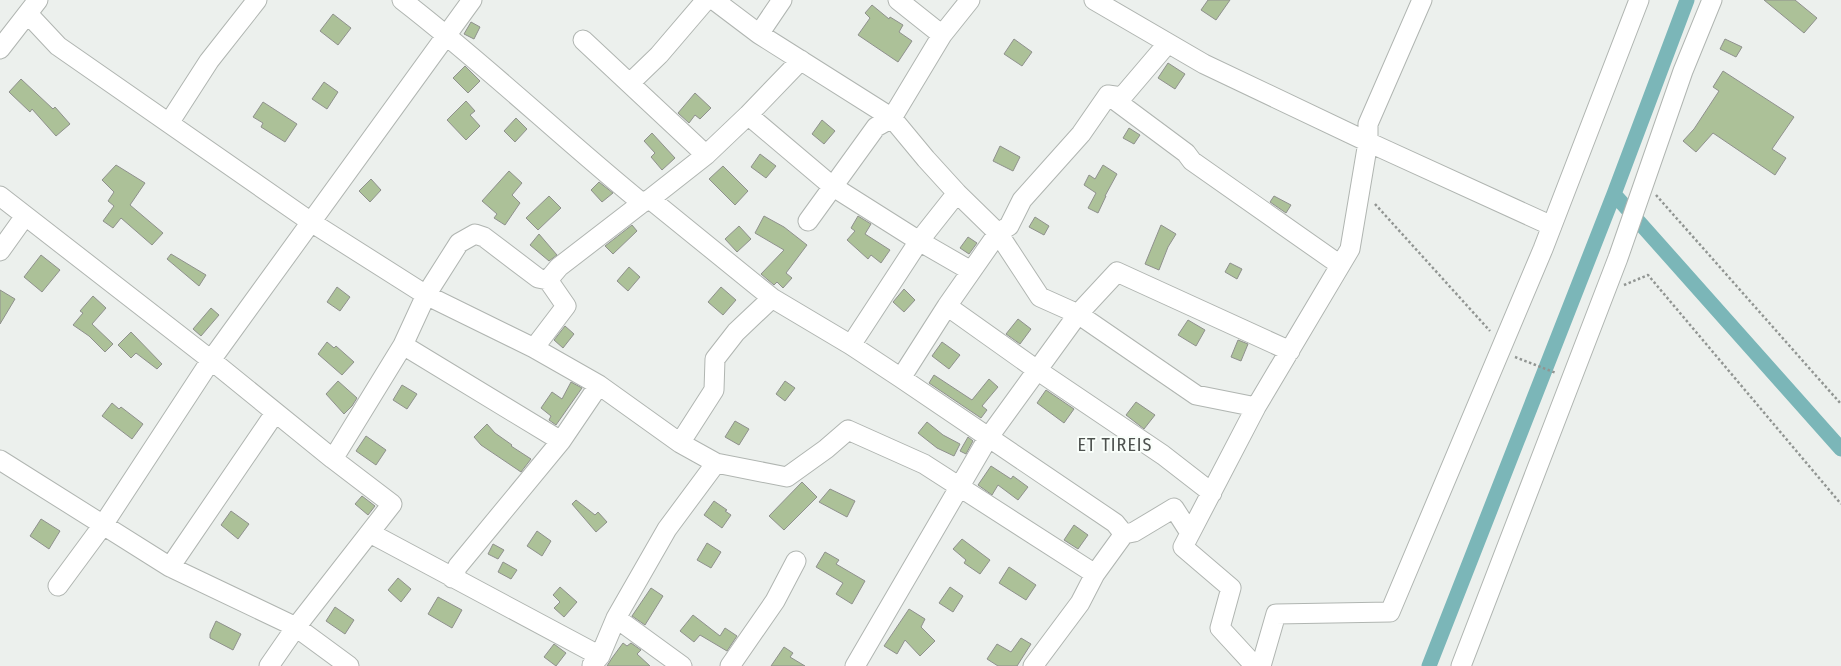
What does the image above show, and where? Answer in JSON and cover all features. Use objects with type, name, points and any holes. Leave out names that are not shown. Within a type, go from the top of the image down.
[{"type":"street","points":[[169,123],[209,61],[256,0]]},
{"type":"street","points":[[402,0],[447,35],[607,174],[646,201],[772,298],[851,345],[1115,523],[1124,534]]},
{"type":"street","points":[[58,586],[103,524],[211,360],[472,0]]},
{"type":"street","points":[[630,84],[706,0]]},
{"type":"street","points":[[714,0],[759,34],[892,118],[957,193],[998,232],[1040,297],[1078,314],[1196,395],[1256,407]]},
{"type":"street","points":[[759,34],[782,0]]},
{"type":"street","points":[[898,0],[942,35]]},
{"type":"street","points":[[808,221],[876,127],[892,118],[942,35],[970,0]]},
{"type":"street","points":[[1094,0],[1204,64],[1368,142],[1552,226]]},
{"type":"street","points":[[1255,666],[1220,628],[1231,588],[1183,547],[1256,407],[1350,249],[1368,142],[1368,124],[1422,0]]},
{"type":"street","points":[[1260,666],[1276,614],[1390,612],[1510,352],[1552,226],[1639,0]]},
{"type":"street","points":[[1461,666],[1618,258],[1683,71],[1712,0]]},
{"type":"street","points":[[0,49],[33,7],[58,46],[311,222],[426,295],[534,348],[599,385],[680,443],[716,463],[786,477],[826,449],[848,430],[924,464],[1095,574]]},
{"type":"street","points":[[583,40],[706,155]]},
{"type":"street","points":[[1108,95],[1122,97],[1168,43]]},
{"type":"street","points":[[548,280],[559,267],[706,155],[801,60]]},
{"type":"street","points":[[900,378],[946,306],[998,232],[1009,226],[1022,200],[1081,134],[1108,95]]},
{"type":"street","points":[[1108,95],[1186,153],[1192,161],[1340,265]]},
{"type":"street","points":[[748,115],[832,186],[919,241],[971,271]]},
{"type":"street","points":[[851,345],[919,241],[957,193]]},
{"type":"street","points":[[0,196],[392,504],[296,627],[269,666]]},
{"type":"street","points":[[0,252],[25,216]]},
{"type":"street","points":[[333,459],[403,344],[426,295],[459,243],[475,234],[484,237],[538,278],[548,280],[566,306],[534,348]]},
{"type":"street","points":[[855,666],[988,438],[1078,314],[1117,272],[1290,351]]},
{"type":"street","points":[[680,443],[714,390],[715,359],[736,332],[772,298]]},
{"type":"street","points":[[946,306],[1036,370],[1163,455],[1212,493]]},
{"type":"street","points":[[403,344],[561,441]]},
{"type":"street","points":[[452,578],[458,566],[561,441],[599,385]]},
{"type":"street","points":[[170,567],[275,413]]},
{"type":"street","points":[[0,460],[170,567],[296,627],[349,666]]},
{"type":"street","points":[[370,533],[596,661],[616,618],[667,529],[716,463]]},
{"type":"street","points":[[1033,666],[1080,603],[1095,574],[1124,534],[1134,532],[1174,508],[1190,534]]},
{"type":"street","points":[[730,666],[775,601],[796,561]]},
{"type":"street","points":[[616,618],[682,666]]},
{"type":"path","points":[[1645,182],[1841,404]]},
{"type":"path","points":[[1360,188],[1510,352],[1559,374]]},
{"type":"path","points":[[1616,289],[1648,275],[1841,504]]},
{"type":"building","points":[[1208,0],[1230,0],[1216,20],[1201,10]]},
{"type":"building","points":[[1764,0],[1795,0],[1817,18],[1804,33]]},
{"type":"building","points":[[872,5],[889,19],[890,17],[903,25],[899,32],[912,41],[898,62],[858,35],[870,18],[865,13]]},
{"type":"building","points":[[333,14],[351,28],[338,45],[320,31]]},
{"type":"building","points":[[471,22],[480,27],[474,39],[464,34]]},
{"type":"building","points":[[1014,39],[1032,52],[1022,66],[1004,54]]},
{"type":"building","points":[[1725,39],[1742,47],[1736,57],[1720,49]]},
{"type":"building","points":[[1168,63],[1185,74],[1175,89],[1158,78]]},
{"type":"building","points":[[465,66],[480,81],[468,93],[453,78]]},
{"type":"building","points":[[1723,71],[1794,117],[1772,149],[1786,158],[1775,175],[1713,133],[1696,152],[1683,141],[1694,129],[1719,91],[1713,87]]},
{"type":"building","points":[[21,79],[53,109],[55,107],[70,124],[56,136],[32,109],[30,112],[9,92]]},
{"type":"building","points":[[324,82],[338,92],[327,109],[312,99]]},
{"type":"building","points":[[695,93],[711,108],[700,119],[695,115],[689,123],[678,113]]},
{"type":"building","points":[[466,101],[475,111],[470,115],[480,126],[466,140],[447,120]]},
{"type":"building","points":[[263,102],[297,124],[285,142],[261,127],[263,123],[253,117]]},
{"type":"building","points":[[516,118],[527,129],[515,142],[504,131]]},
{"type":"building","points":[[822,120],[835,131],[824,144],[812,134]]},
{"type":"building","points":[[1129,128],[1140,135],[1134,144],[1123,138]]},
{"type":"building","points":[[652,133],[675,158],[662,170],[651,157],[655,153],[644,141]]},
{"type":"building","points":[[1000,146],[1020,157],[1013,171],[993,161]]},
{"type":"building","points":[[760,154],[776,166],[766,178],[751,167]]},
{"type":"building","points":[[116,165],[145,183],[130,205],[163,233],[152,245],[121,218],[113,228],[103,221],[114,206],[108,201],[114,192],[102,180]]},
{"type":"building","points":[[1103,165],[1117,174],[1098,213],[1088,208],[1096,193],[1084,185],[1089,175],[1095,179]]},
{"type":"building","points":[[723,166],[748,191],[735,205],[709,179]]},
{"type":"building","points":[[509,171],[522,183],[512,195],[520,203],[505,225],[494,218],[497,214],[482,201]]},
{"type":"building","points":[[371,179],[381,190],[370,202],[359,191]]},
{"type":"building","points":[[599,182],[613,193],[602,202],[591,190]]},
{"type":"building","points":[[549,196],[561,208],[538,230],[526,218]]},
{"type":"building","points":[[1274,196],[1291,205],[1286,213],[1270,202]]},
{"type":"building","points":[[764,216],[784,227],[807,245],[786,273],[792,278],[783,288],[777,282],[774,285],[761,274],[784,250],[755,233]]},
{"type":"building","points":[[858,216],[871,224],[865,234],[890,250],[881,263],[871,255],[868,259],[847,240],[855,231],[851,228]]},
{"type":"building","points":[[1035,217],[1049,226],[1044,235],[1029,227]]},
{"type":"building","points":[[632,225],[637,231],[613,254],[605,246]]},
{"type":"building","points":[[1161,225],[1176,234],[1168,247],[1159,270],[1145,264]]},
{"type":"building","points":[[739,226],[751,239],[737,252],[725,239]]},
{"type":"building","points":[[539,234],[557,255],[549,261],[530,245]]},
{"type":"building","points":[[968,237],[977,243],[969,254],[960,248]]},
{"type":"building","points":[[171,254],[206,275],[199,286],[167,259]]},
{"type":"building","points":[[41,255],[60,270],[42,292],[24,277]]},
{"type":"building","points":[[1230,263],[1242,269],[1237,279],[1225,272]]},
{"type":"building","points":[[629,267],[640,277],[628,291],[617,281]]},
{"type":"building","points":[[337,287],[350,297],[340,311],[327,302]]},
{"type":"building","points":[[721,287],[736,300],[723,315],[708,302]]},
{"type":"building","points":[[904,289],[915,300],[904,312],[893,302]]},
{"type":"building","points":[[0,290],[15,299],[0,324]]},
{"type":"building","points":[[93,296],[106,308],[92,324],[113,344],[105,352],[89,336],[73,325],[83,313],[80,311]]},
{"type":"building","points":[[211,308],[219,315],[201,336],[193,329]]},
{"type":"building","points":[[1018,319],[1031,329],[1020,344],[1006,334]]},
{"type":"building","points":[[1188,320],[1205,330],[1196,346],[1178,335]]},
{"type":"building","points":[[565,326],[574,334],[563,348],[554,340]]},
{"type":"building","points":[[131,332],[162,364],[157,369],[136,353],[131,358],[118,345]]},
{"type":"building","points":[[1238,340],[1248,344],[1241,361],[1231,357]]},
{"type":"building","points":[[327,342],[334,348],[336,346],[354,362],[342,375],[318,354]]},
{"type":"building","points":[[942,342],[960,355],[949,369],[932,356]]},
{"type":"building","points":[[934,375],[972,400],[989,379],[998,387],[982,406],[987,410],[981,418],[929,383]]},
{"type":"building","points":[[338,381],[357,398],[344,414],[326,394]]},
{"type":"building","points":[[785,381],[795,388],[785,401],[776,394]]},
{"type":"building","points":[[571,382],[582,388],[556,425],[549,420],[551,416],[541,408],[552,392],[562,399]]},
{"type":"building","points":[[402,385],[417,394],[407,409],[393,400]]},
{"type":"building","points":[[1046,390],[1074,409],[1064,423],[1037,403]]},
{"type":"building","points":[[1136,402],[1155,415],[1144,429],[1126,415]]},
{"type":"building","points":[[112,403],[119,409],[121,407],[143,424],[132,439],[102,416]]},
{"type":"building","points":[[735,421],[749,429],[739,445],[725,437]]},
{"type":"building","points":[[927,422],[943,435],[960,444],[954,456],[937,448],[918,433]]},
{"type":"building","points":[[487,424],[511,446],[531,459],[521,472],[481,445],[474,437]]},
{"type":"building","points":[[366,436],[386,450],[376,465],[356,451]]},
{"type":"building","points":[[968,437],[973,441],[966,454],[960,451]]},
{"type":"building","points":[[991,466],[1011,479],[1013,476],[1028,487],[1018,500],[998,485],[992,495],[978,485]]},
{"type":"building","points":[[802,482],[817,497],[784,530],[769,516]]},
{"type":"building","points":[[830,489],[855,501],[847,517],[819,502]]},
{"type":"building","points":[[362,496],[375,506],[368,515],[355,504]]},
{"type":"building","points":[[576,500],[595,515],[598,512],[607,522],[596,532],[572,504]]},
{"type":"building","points":[[714,501],[731,515],[722,528],[704,515]]},
{"type":"building","points":[[231,511],[249,524],[238,539],[221,525]]},
{"type":"building","points":[[41,519],[60,531],[49,549],[30,536]]},
{"type":"building","points":[[1074,525],[1088,535],[1078,549],[1064,540]]},
{"type":"building","points":[[537,531],[551,541],[542,556],[527,546]]},
{"type":"building","points":[[962,539],[990,560],[980,574],[964,563],[966,560],[953,549]]},
{"type":"building","points":[[707,543],[721,552],[711,568],[697,560]]},
{"type":"building","points":[[493,544],[504,550],[498,559],[488,554]]},
{"type":"building","points":[[825,552],[839,560],[836,564],[865,581],[852,604],[836,594],[843,583],[816,567]]},
{"type":"building","points":[[503,562],[517,570],[511,579],[498,572]]},
{"type":"building","points":[[1009,567],[1036,585],[1026,600],[999,583]]},
{"type":"building","points":[[398,578],[411,589],[401,602],[388,590]]},
{"type":"building","points":[[560,587],[577,602],[564,617],[554,608],[560,602],[553,595]]},
{"type":"building","points":[[950,587],[963,596],[953,612],[939,603]]},
{"type":"building","points":[[651,588],[663,596],[645,625],[632,616]]},
{"type":"building","points":[[438,597],[462,610],[452,628],[428,614]]},
{"type":"building","points":[[335,607],[354,620],[345,634],[326,621]]},
{"type":"building","points":[[909,609],[925,619],[921,627],[935,641],[920,656],[905,640],[897,654],[884,646]]},
{"type":"building","points":[[693,615],[720,636],[725,628],[737,636],[727,651],[700,635],[694,642],[680,631]]},
{"type":"building","points":[[216,621],[241,634],[233,650],[210,638]]},
{"type":"building","points":[[1021,638],[1031,644],[1017,666],[998,666],[987,659],[997,644],[1011,652]]},
{"type":"building","points":[[623,643],[627,646],[631,643],[641,650],[637,654],[650,666],[607,666]]},
{"type":"building","points":[[554,644],[566,653],[556,666],[544,657]]},
{"type":"building","points":[[784,647],[793,653],[790,657],[805,666],[771,666]]},
{"type":"waterway","points":[[1429,666],[1614,194],[1687,0]]},
{"type":"waterway","points":[[1614,194],[1841,449]]},
{"type":"district","name":"ET TIREIS","points":[[1115,445]]}]
